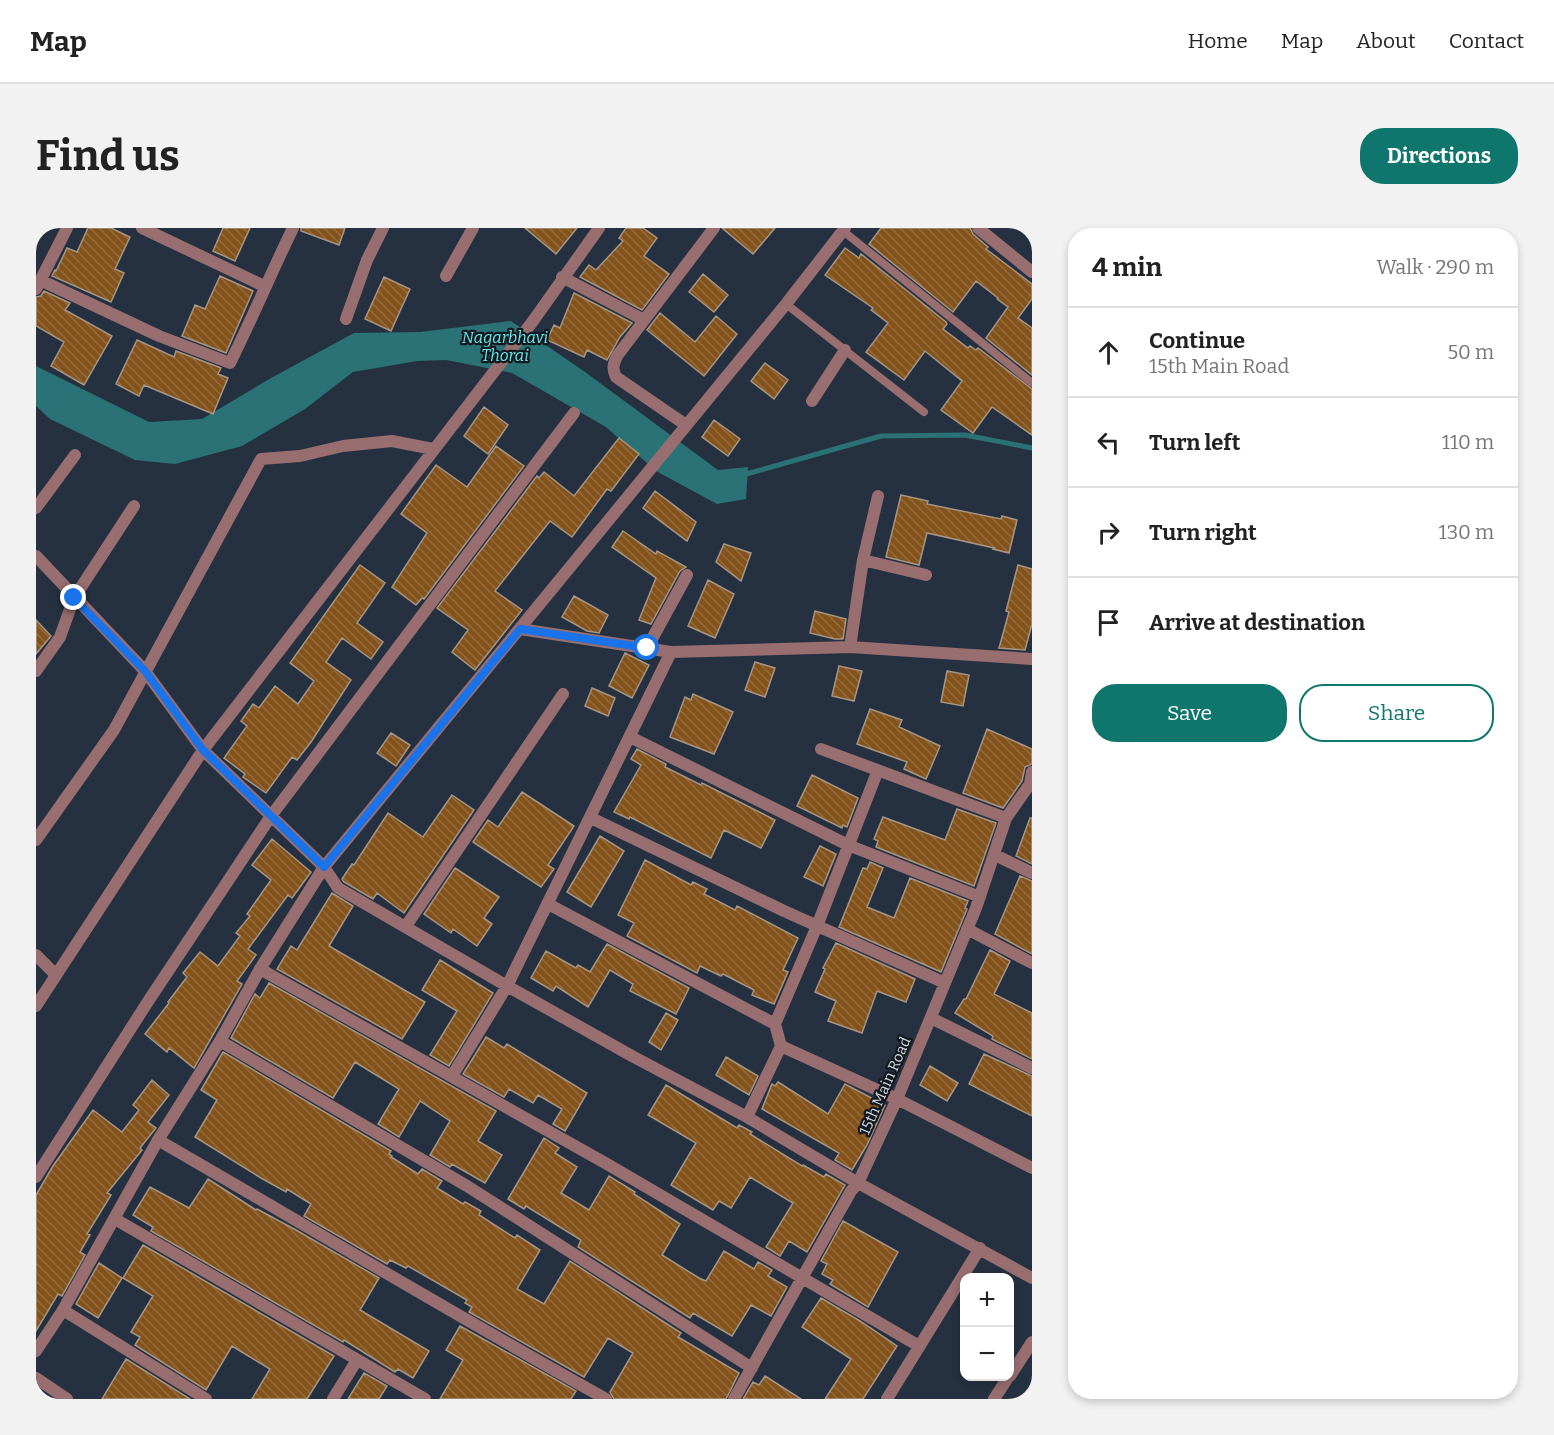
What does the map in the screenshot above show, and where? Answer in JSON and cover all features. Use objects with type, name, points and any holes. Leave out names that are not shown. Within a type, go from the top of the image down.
[{"type":"street","points":[[67,228],[38,285],[230,363],[293,228]]},
{"type":"street","points":[[142,228],[264,286]]},
{"type":"street","points":[[346,319],[367,260],[383,228]]},
{"type":"street","points":[[446,276],[473,228]]},
{"type":"street","points":[[36,1006],[203,750],[533,321],[596,232],[581,228]]},
{"type":"street","points":[[682,430],[616,377],[613,365],[617,356],[714,228]]},
{"type":"street","points":[[978,228],[1032,272]]},
{"type":"street","points":[[36,1351],[63,1310],[158,1140],[324,867],[652,469],[844,229]]},
{"type":"street","points":[[562,277],[645,320]]},
{"type":"street","points":[[812,401],[845,350]]},
{"type":"street","points":[[36,1177],[270,816],[574,413]]},
{"type":"street","points":[[36,840],[114,730],[261,459],[300,456],[343,446],[392,441],[433,449]]},
{"type":"street","points":[[36,508],[75,455]]},
{"type":"street","points":[[850,647],[863,560],[878,496]]},
{"type":"street","points":[[36,671],[60,637],[74,598],[134,506]]},
{"type":"street","points":[[36,556],[145,671],[203,750],[324,867],[338,888],[507,986],[747,1117],[858,1183],[1032,1278]]},
{"type":"street","points":[[863,560],[927,575]]},
{"type":"street","points":[[647,648],[687,575]]},
{"type":"street","points":[[520,629],[671,652],[850,647],[1032,659]]},
{"type":"street","points":[[452,1076],[507,986],[671,652]]},
{"type":"street","points":[[406,926],[562,694]]},
{"type":"street","points":[[630,737],[848,846],[980,897]]},
{"type":"street","points":[[821,749],[1006,818]]},
{"type":"street","points":[[747,1117],[781,1046],[776,1024],[878,770]]},
{"type":"street","name":"15th Main Road","points":[[734,1399],[851,1191],[858,1183],[897,1099],[968,929],[1006,818],[1031,780]]},
{"type":"street","points":[[591,818],[817,926],[945,983]]},
{"type":"street","points":[[995,855],[1032,873]]},
{"type":"street","points":[[548,904],[776,1024]]},
{"type":"street","points":[[968,929],[1032,963]]},
{"type":"street","points":[[36,955],[56,975]]},
{"type":"street","points":[[260,969],[452,1076],[920,1346]]},
{"type":"street","points":[[931,1018],[1032,1068]]},
{"type":"street","points":[[220,1041],[467,1186],[752,1368]]},
{"type":"street","points":[[781,1046],[897,1099],[1032,1168]]},
{"type":"street","points":[[158,1140],[459,1317],[606,1399]]},
{"type":"street","points":[[115,1219],[425,1399]]},
{"type":"street","points":[[887,1399],[980,1248]]},
{"type":"street","points":[[63,1310],[207,1399]]},
{"type":"street","points":[[1014,1369],[1032,1342]]},
{"type":"street","points":[[333,1399],[357,1360]]},
{"type":"street","points":[[36,1378],[67,1399]]},
{"type":"street","points":[[994,1399],[1006,1381]]},
{"type":"lane","points":[[844,229],[1032,383]]},
{"type":"lane","points":[[786,304],[924,412]]},
{"type":"water","name":"Nagarbhavi Thorai","points":[[511,321],[585,372],[718,470],[748,467],[746,499],[717,504],[656,471],[606,427],[512,373],[446,360],[417,361],[353,372],[305,409],[242,446],[175,464],[135,460],[50,419],[36,406],[36,366],[149,422],[202,419],[354,333],[420,332]]},
{"type":"building","points":[[88,228],[111,228],[130,237],[115,269],[124,273],[111,302],[52,276],[67,248],[77,252]]},
{"type":"building","points":[[223,228],[250,228],[235,261],[213,251]]},
{"type":"building","points":[[301,228],[345,228],[339,245],[301,231]]},
{"type":"building","points":[[525,228],[577,228],[556,254]]},
{"type":"building","points":[[626,228],[643,228],[657,238],[644,256],[669,274],[642,310],[580,277],[589,265],[596,270],[623,241],[619,238]]},
{"type":"building","points":[[722,228],[775,228],[753,254]]},
{"type":"building","points":[[881,228],[970,228],[973,234],[988,247],[986,249],[1032,284],[1032,299],[1018,318],[1032,328],[1032,375],[986,338],[1008,307],[976,281],[953,312],[869,244]]},
{"type":"building","points":[[845,248],[859,258],[861,254],[946,322],[943,329],[968,348],[970,346],[976,350],[978,348],[1032,389],[1032,435],[992,407],[973,433],[941,410],[962,381],[925,351],[904,380],[866,352],[888,323],[871,310],[873,308],[825,275]]},
{"type":"building","points":[[703,274],[728,295],[714,312],[689,292]]},
{"type":"building","points":[[220,276],[253,291],[226,353],[182,336],[195,305],[205,309]]},
{"type":"building","points":[[384,277],[410,289],[391,331],[365,319]]},
{"type":"building","points":[[44,291],[70,303],[65,310],[112,336],[84,385],[51,366],[64,342],[36,326],[36,297],[41,296]]},
{"type":"building","points":[[574,293],[632,323],[620,337],[607,360],[587,350],[584,357],[547,340],[554,325],[560,328]]},
{"type":"building","points":[[660,313],[695,342],[716,316],[737,334],[704,376],[647,330]]},
{"type":"building","points":[[137,340],[174,357],[176,351],[221,368],[218,374],[228,378],[213,414],[144,385],[139,396],[116,384]]},
{"type":"building","points":[[765,363],[788,380],[774,399],[751,381]]},
{"type":"building","points":[[484,407],[508,425],[488,454],[464,436]]},
{"type":"building","points":[[714,420],[740,439],[728,456],[702,437]]},
{"type":"building","points":[[619,438],[639,454],[611,491],[607,489],[572,537],[550,521],[495,591],[522,610],[475,670],[452,652],[468,630],[437,608],[537,476],[539,478],[544,472],[574,496]]},
{"type":"building","points":[[496,446],[524,466],[424,599],[422,598],[416,605],[392,587],[427,533],[401,514],[436,465],[467,487]]},
{"type":"building","points":[[655,491],[696,522],[687,541],[643,508]]},
{"type":"building","points":[[901,495],[928,501],[927,504],[1001,519],[1002,516],[1017,520],[1009,553],[927,533],[919,565],[886,557]]},
{"type":"building","points":[[623,531],[656,554],[657,551],[686,567],[680,571],[651,624],[639,620],[656,578],[612,547]]},
{"type":"building","points":[[724,544],[751,553],[741,581],[716,562]]},
{"type":"building","points":[[360,565],[385,583],[357,623],[383,642],[371,659],[342,638],[326,662],[351,680],[311,742],[297,760],[292,757],[266,793],[243,777],[245,774],[224,758],[247,726],[241,721],[253,704],[259,708],[275,686],[298,704],[314,681],[290,663]]},
{"type":"building","points":[[1018,565],[1032,569],[1032,624],[1025,650],[999,648]]},
{"type":"building","points":[[708,580],[734,594],[715,638],[688,626]]},
{"type":"building","points":[[574,596],[608,615],[599,633],[587,631],[562,617]]},
{"type":"building","points":[[815,611],[846,619],[843,639],[810,633]]},
{"type":"building","points":[[36,620],[51,636],[36,654]]},
{"type":"building","points":[[625,653],[649,665],[632,698],[609,686]]},
{"type":"building","points":[[755,662],[775,668],[765,697],[745,690]]},
{"type":"building","points":[[839,666],[862,671],[854,701],[832,696]]},
{"type":"building","points":[[947,671],[969,675],[963,706],[941,702]]},
{"type":"building","points":[[592,688],[615,698],[608,716],[585,706]]},
{"type":"building","points":[[693,694],[733,712],[714,754],[670,737],[685,697],[691,700]]},
{"type":"building","points":[[870,709],[902,720],[899,727],[940,746],[926,779],[904,769],[907,762],[857,744]]},
{"type":"building","points":[[987,729],[1032,749],[1032,764],[1025,767],[1022,781],[1003,808],[963,793]]},
{"type":"building","points":[[391,733],[410,745],[396,766],[377,753]]},
{"type":"building","points":[[637,749],[666,764],[665,767],[775,820],[761,848],[724,830],[711,858],[630,817],[629,819],[614,812],[641,765],[631,759]]},
{"type":"building","points":[[812,775],[858,798],[847,827],[843,825],[842,828],[797,806]]},
{"type":"building","points":[[522,792],[574,826],[548,865],[554,869],[541,887],[473,842],[488,820],[498,827]]},
{"type":"building","points":[[452,795],[474,810],[404,913],[377,893],[373,899],[344,882],[342,879],[352,864],[354,865],[388,813],[423,837]]},
{"type":"building","points":[[957,809],[996,823],[974,886],[876,847],[878,841],[874,839],[883,817],[945,840]]},
{"type":"building","points":[[1030,818],[1032,818],[1032,864],[1016,856]]},
{"type":"building","points":[[600,836],[624,851],[591,907],[567,892]]},
{"type":"building","points":[[272,839],[311,872],[292,898],[288,895],[248,949],[256,955],[237,981],[242,984],[194,1068],[169,1048],[167,1052],[145,1034],[187,977],[183,973],[200,952],[218,966],[240,936],[236,933],[250,916],[247,914],[271,880],[252,865]]},
{"type":"building","points":[[820,846],[836,854],[823,886],[804,877]]},
{"type":"building","points":[[645,860],[691,885],[693,882],[707,889],[704,894],[735,910],[737,906],[798,938],[783,970],[788,972],[774,1004],[752,995],[754,990],[723,974],[721,976],[700,966],[697,973],[627,936],[634,923],[618,915]]},
{"type":"building","points":[[870,862],[883,868],[867,907],[894,918],[910,878],[968,901],[965,908],[967,909],[941,972],[839,927],[863,868],[867,869]]},
{"type":"building","points":[[455,868],[499,897],[484,918],[492,924],[477,946],[453,929],[451,933],[424,914]]},
{"type":"building","points":[[1020,876],[1032,881],[1032,954],[995,934]]},
{"type":"building","points":[[332,893],[353,906],[329,946],[425,1002],[402,1039],[277,969],[291,946],[297,950]]},
{"type":"building","points":[[836,943],[915,979],[906,1002],[877,991],[862,1033],[828,1021],[836,1001],[815,992],[825,969],[823,968]]},
{"type":"building","points":[[607,944],[689,988],[676,1014],[630,991],[633,984],[610,970],[588,1007],[556,986],[553,991],[531,978],[546,951],[576,968],[578,965],[590,972]]},
{"type":"building","points":[[990,950],[1010,961],[994,994],[1032,1013],[1032,1059],[992,1039],[993,1036],[955,1013],[966,999]]},
{"type":"building","points":[[440,960],[493,993],[449,1066],[430,1055],[457,1011],[422,990]]},
{"type":"building","points":[[269,983],[496,1111],[478,1141],[502,1155],[485,1183],[452,1164],[450,1167],[430,1155],[450,1121],[420,1101],[399,1137],[378,1124],[399,1089],[355,1062],[333,1098],[231,1038],[255,994],[260,998]]},
{"type":"building","points":[[666,1013],[678,1020],[661,1050],[649,1042]]},
{"type":"building","points":[[486,1037],[504,1048],[507,1044],[587,1093],[565,1131],[553,1124],[562,1109],[538,1095],[533,1103],[509,1089],[504,1097],[463,1074]]},
{"type":"building","points":[[223,1052],[391,1151],[389,1154],[391,1157],[418,1174],[422,1169],[442,1181],[437,1188],[463,1204],[465,1202],[481,1211],[479,1215],[515,1238],[517,1235],[540,1250],[517,1289],[544,1304],[570,1261],[681,1333],[678,1337],[739,1373],[726,1399],[614,1399],[610,1392],[633,1353],[608,1338],[584,1377],[469,1312],[472,1307],[465,1303],[467,1300],[408,1266],[406,1268],[390,1260],[387,1264],[304,1216],[311,1204],[287,1189],[286,1192],[261,1178],[195,1137],[217,1100],[201,1090]]},
{"type":"building","points":[[984,1054],[1032,1076],[1032,1116],[969,1084]]},
{"type":"building","points":[[726,1057],[758,1076],[749,1095],[716,1075]]},
{"type":"building","points":[[930,1066],[958,1083],[947,1101],[920,1085]]},
{"type":"building","points":[[152,1080],[169,1095],[148,1122],[156,1128],[140,1148],[142,1150],[107,1193],[111,1195],[87,1234],[90,1235],[80,1252],[85,1255],[62,1296],[58,1294],[36,1331],[36,1195],[53,1166],[93,1110],[122,1132],[139,1110],[133,1105]]},
{"type":"building","points":[[778,1082],[828,1114],[845,1084],[885,1105],[867,1145],[852,1170],[835,1160],[839,1153],[762,1109],[772,1084],[775,1086]]},
{"type":"building","points":[[666,1085],[737,1128],[739,1125],[752,1132],[750,1134],[802,1166],[824,1177],[826,1174],[845,1185],[807,1252],[789,1241],[780,1256],[766,1247],[793,1203],[750,1177],[731,1208],[719,1201],[713,1210],[671,1185],[696,1143],[648,1115]]},
{"type":"building","points":[[544,1138],[559,1148],[555,1153],[577,1167],[561,1193],[589,1210],[609,1176],[635,1192],[634,1194],[680,1224],[662,1255],[699,1278],[706,1281],[724,1251],[754,1269],[758,1262],[772,1270],[768,1276],[787,1287],[771,1316],[751,1305],[732,1336],[693,1313],[690,1318],[578,1247],[581,1240],[526,1206],[524,1209],[508,1199]]},
{"type":"building","points":[[208,1179],[256,1210],[296,1230],[379,1278],[360,1310],[429,1351],[413,1378],[398,1369],[395,1372],[344,1340],[343,1342],[151,1231],[153,1227],[133,1215],[150,1187],[189,1208]]},
{"type":"building","points":[[843,1221],[898,1252],[868,1307],[830,1284],[833,1280],[822,1274],[827,1264],[821,1261]]},
{"type":"building","points":[[143,1245],[334,1356],[307,1399],[252,1399],[270,1369],[232,1346],[206,1390],[135,1345],[140,1337],[131,1332],[153,1296],[123,1278]]},
{"type":"building","points":[[99,1263],[122,1278],[98,1318],[76,1304]]},
{"type":"building","points":[[821,1298],[897,1346],[863,1399],[825,1399],[851,1359],[802,1327]]},
{"type":"building","points":[[460,1326],[576,1391],[571,1399],[440,1399],[463,1360],[446,1350]]},
{"type":"building","points":[[126,1359],[190,1399],[102,1399]]},
{"type":"building","points":[[364,1373],[387,1386],[379,1399],[348,1399]]},
{"type":"building","points":[[765,1376],[801,1399],[743,1399],[753,1382],[759,1385]]},
{"type":"waterway","name":"Nagarbhavi Thorai","points":[[743,475],[881,436],[965,435],[1032,448]]},
{"type":"route","points":[[74,598],[145,671],[203,750],[324,867],[520,629],[647,648]]}]
